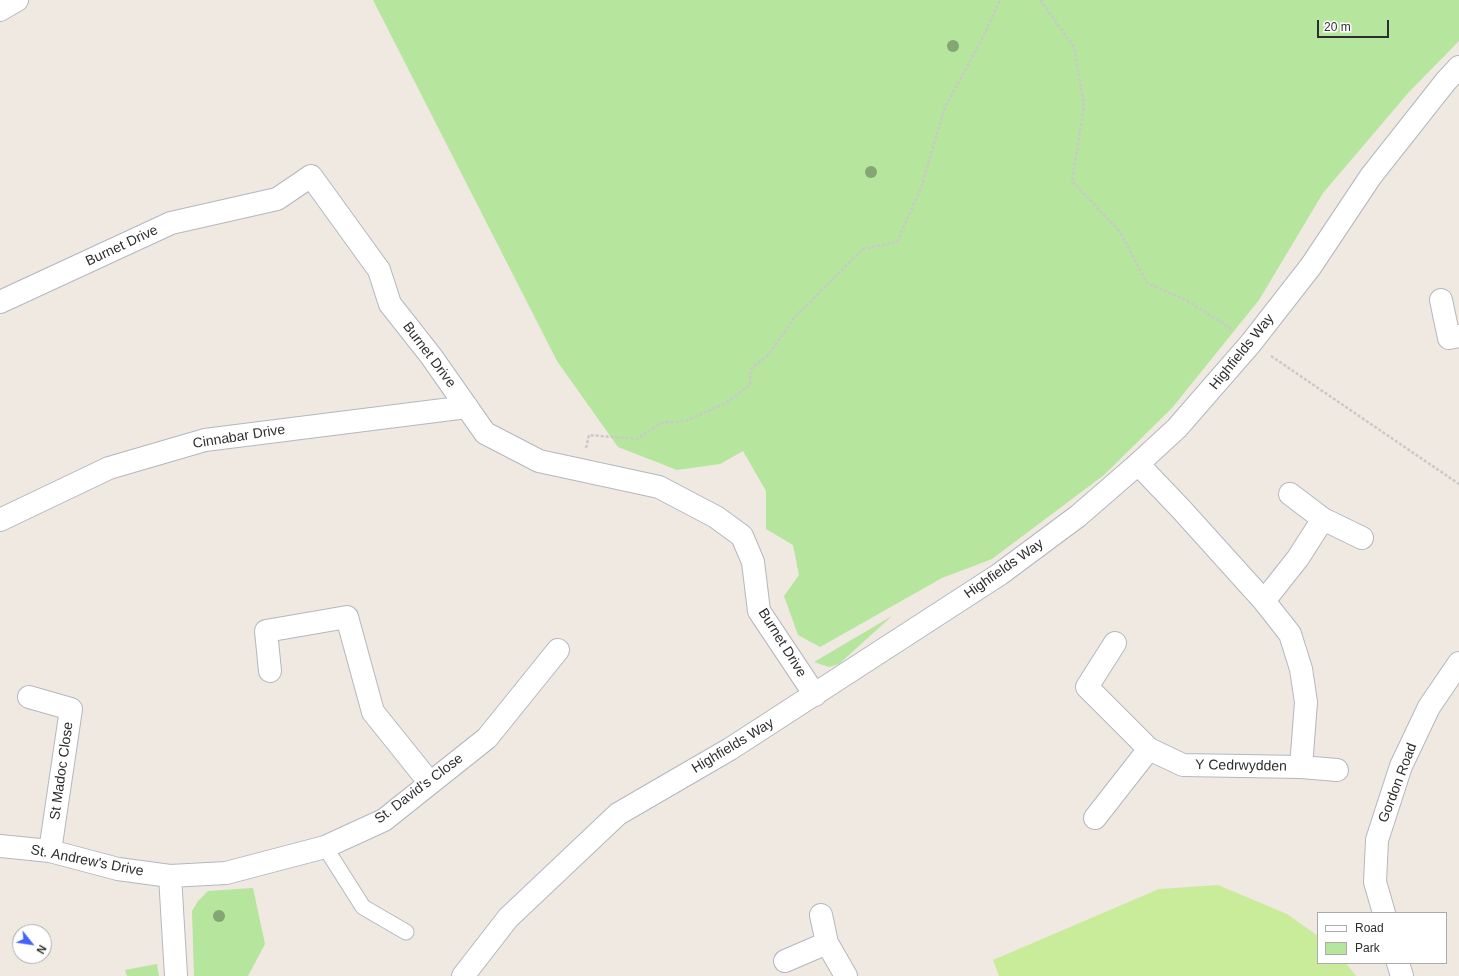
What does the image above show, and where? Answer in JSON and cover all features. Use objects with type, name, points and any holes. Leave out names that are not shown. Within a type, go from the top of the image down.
[{"type":"street","points":[[0,10],[17,0]]},
{"type":"street","name":"Highfields Way","points":[[463,976],[508,918],[618,814],[730,749],[1000,574],[1078,516],[1138,464],[1177,428],[1251,343],[1311,266],[1371,176],[1446,81],[1459,67]]},
{"type":"street","name":"Burnet Drive","points":[[0,302],[171,223],[277,199],[312,176],[379,270],[390,304],[431,356],[485,433],[539,461],[659,487],[716,517],[742,536],[753,562],[759,611],[815,695]]},
{"type":"street","points":[[1441,300],[1449,338],[1459,336]]},
{"type":"street","name":"Cinnabar Drive","points":[[0,520],[109,468],[205,440],[467,407]]},
{"type":"street","name":"Y Cedrwydden","points":[[1115,643],[1087,687],[1149,749],[1183,765],[1301,767],[1306,702],[1301,669],[1290,634],[1264,601],[1182,509],[1138,464]]},
{"type":"street","points":[[1290,494],[1323,519],[1362,538]]},
{"type":"street","points":[[1264,601],[1298,558],[1323,519]]},
{"type":"street","points":[[270,671],[266,632],[347,617],[372,712],[430,783]]},
{"type":"street","name":"St. David's Close","points":[[170,876],[226,873],[325,848],[384,820],[486,738],[558,650]]},
{"type":"street","name":"Gordon Road","points":[[1384,912],[1375,882],[1377,840],[1401,766],[1429,707],[1459,664]]},
{"type":"street","name":"St Madoc Close","points":[[29,697],[71,710],[50,851]]},
{"type":"street","points":[[1095,818],[1149,749]]},
{"type":"street","points":[[1301,767],[1337,770]]},
{"type":"street","name":"St. Andrew's Drive","points":[[0,846],[50,851],[118,869],[170,876]]},
{"type":"street","points":[[170,876],[176,976]]},
{"type":"street","points":[[821,915],[827,943],[846,976]]},
{"type":"street","points":[[785,961],[827,943]]},
{"type":"street","points":[[1398,964],[1402,976]]},
{"type":"lane","points":[[325,848],[363,907],[406,932]]},
{"type":"path","points":[[589,435],[637,439],[661,423],[685,421],[724,404],[750,385],[750,370],[769,354],[794,318],[863,249],[897,242],[921,188],[945,107],[981,41],[1000,0]]},
{"type":"path","points":[[1040,0],[1074,47],[1084,106],[1072,181],[1120,232],[1147,283],[1186,300],[1459,484]]},
{"type":"green space","points":[[373,0],[1459,0],[1459,41],[1409,92],[1323,193],[1259,300],[1172,408],[1104,475],[992,559],[942,578],[820,647],[798,635],[784,596],[799,575],[793,545],[766,529],[766,491],[743,451],[720,464],[677,470],[618,447],[557,361]]},
{"type":"green space","points":[[892,616],[839,664],[829,667],[814,662]]},
{"type":"green space","points":[[1218,885],[1287,914],[1317,935],[1317,964],[1347,964],[1356,976],[999,976],[993,960],[1159,889]]},
{"type":"green space","points":[[253,888],[265,944],[248,976],[194,976],[192,911],[198,901],[208,891]]},
{"type":"green space","points":[[157,964],[159,976],[127,976],[125,970]]}]
